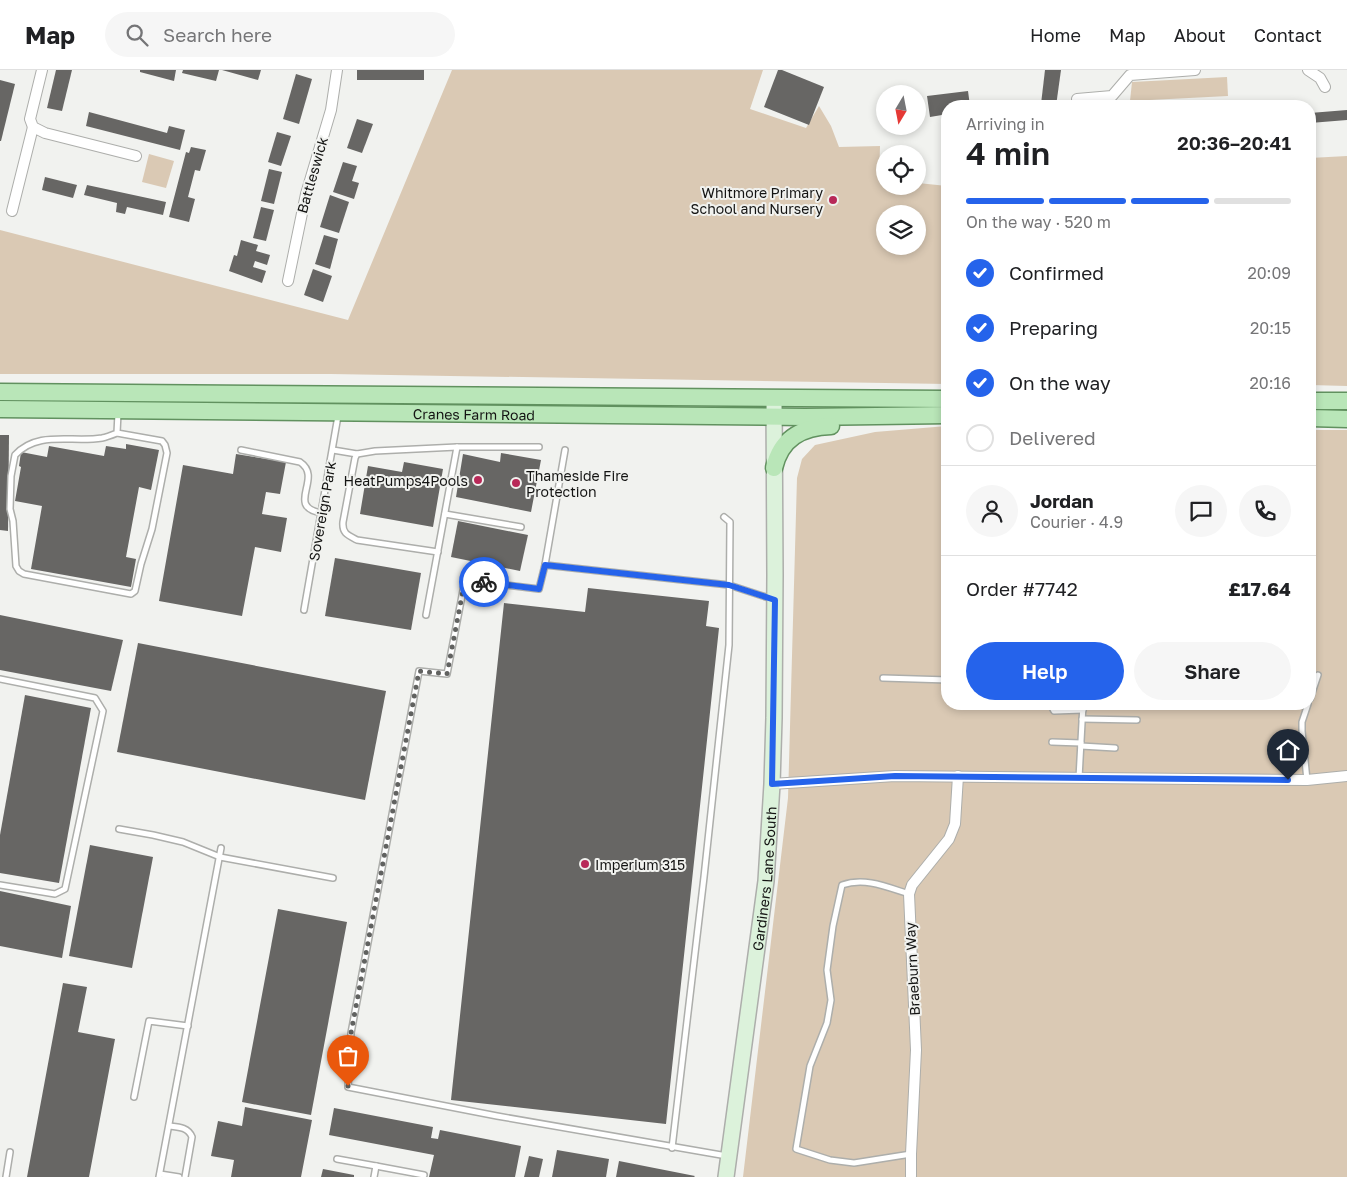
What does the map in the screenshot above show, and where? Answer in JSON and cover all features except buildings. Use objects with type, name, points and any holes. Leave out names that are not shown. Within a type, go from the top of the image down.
[{"type":"main road","name":"Cranes Farm Road","points":[[0,392],[941,399]]},
{"type":"main road","points":[[1316,401],[1347,401]]},
{"type":"main road","name":"Cranes Farm Road","points":[[0,409],[774,417],[941,415]]},
{"type":"main road","points":[[774,468],[780,450],[786,442],[806,430],[920,415]]},
{"type":"main road","points":[[1316,418],[1347,419]]},
{"type":"street","points":[[12,210],[33,127],[30,118],[42,70]]},
{"type":"street","name":"Battleswick","points":[[288,281],[306,194],[331,110],[337,70]]},
{"type":"street","points":[[1077,99],[1112,96],[1130,75],[1195,70]]},
{"type":"street","points":[[1308,70],[1320,78],[1325,88]]},
{"type":"street","points":[[33,127],[45,134],[136,156]]},
{"type":"street","name":"Gardiners Lane South","points":[[726,1177],[766,881],[772,784],[775,600],[774,398]]},
{"type":"street","points":[[772,784],[895,776],[1307,780],[1347,776]]},
{"type":"street","points":[[908,894],[912,885],[949,839],[955,824],[958,776]]},
{"type":"street","name":"Braeburn Way","points":[[908,894],[916,1050],[911,1154],[912,1176]]},
{"type":"lane","points":[[117,433],[118,410]]},
{"type":"lane","name":"Sovereign Park","points":[[304,610],[339,412]]},
{"type":"lane","points":[[117,433],[162,442],[167,453],[152,529],[140,564],[135,591],[131,594],[24,574],[19,571],[16,566],[13,521],[10,509],[11,476],[15,455],[26,446],[43,439],[101,438],[117,433]]},
{"type":"lane","points":[[333,450],[357,454],[375,451],[457,447],[539,447]]},
{"type":"lane","points":[[426,615],[457,447]]},
{"type":"lane","points":[[241,450],[300,462],[308,471],[306,505],[311,512],[322,513]]},
{"type":"lane","points":[[565,450],[539,589],[465,580],[447,674],[419,671],[351,1033],[348,1086],[497,1116],[729,1157]]},
{"type":"lane","points":[[357,454],[354,458],[342,522],[342,529],[345,534],[357,540],[438,552]]},
{"type":"lane","points":[[445,514],[521,527]]},
{"type":"lane","points":[[672,1148],[704,877],[728,645],[730,522],[724,517]]},
{"type":"lane","points":[[545,565],[729,585],[775,600]]},
{"type":"lane","points":[[1316,681],[1318,675]]},
{"type":"lane","points":[[882,678],[941,680]]},
{"type":"lane","points":[[0,679],[95,698],[103,711],[65,889],[55,894],[0,884]]},
{"type":"lane","points":[[1053,710],[1083,710],[1078,778]]},
{"type":"lane","points":[[1306,710],[1302,722],[1302,732],[1307,780]]},
{"type":"lane","points":[[1082,719],[1137,720]]},
{"type":"lane","points":[[1052,742],[1115,748]]},
{"type":"lane","points":[[119,830],[183,842],[220,857],[332,878]]},
{"type":"lane","points":[[178,1177],[160,1175],[222,848]]},
{"type":"lane","points":[[908,894],[870,882],[853,881],[842,884],[833,926],[827,970],[831,1000],[827,1023],[810,1066],[796,1149],[830,1160],[854,1163],[911,1154]]},
{"type":"lane","points":[[134,1097],[149,1021],[188,1026]]},
{"type":"lane","points":[[169,1126],[185,1129],[190,1132],[192,1137],[185,1177]]},
{"type":"lane","points":[[6,1177],[10,1152]]},
{"type":"lane","points":[[337,1159],[424,1175]]},
{"type":"lane","points":[[374,1177],[376,1166]]},
{"type":"shaded area","points":[[452,70],[763,70],[750,109],[806,128],[819,106],[831,126],[839,147],[876,146],[876,195],[926,195],[926,184],[941,185],[941,384],[331,374],[0,374],[0,230],[348,320]]},
{"type":"shaded area","points":[[1227,77],[1228,96],[1130,100],[1132,82]]},
{"type":"shaded area","points":[[149,154],[174,161],[166,188],[142,182]]},
{"type":"shaded area","points":[[1347,156],[1347,386],[1316,385],[1316,158]]},
{"type":"shaded area","points":[[941,426],[941,710],[1316,710],[1316,430],[1347,430],[1347,1177],[743,1177],[788,798],[797,478],[802,459],[815,445],[875,432]]},
{"type":"way so far","points":[[348,1086],[351,1033],[419,671],[447,674],[465,580],[484,582]]},
{"type":"place","name":"Whitmore Primary School and Nursery","points":[[833,200]]},
{"type":"place","name":"HeatPumps4Pools","points":[[478,480]]},
{"type":"place","name":"Thameside Fire Protection","points":[[516,483]]},
{"type":"place","name":"Imperium 315","points":[[585,864]]},
{"type":"route","points":[[484,582],[539,589],[545,565],[729,585],[775,600],[772,784],[895,776],[1288,780]]}]
